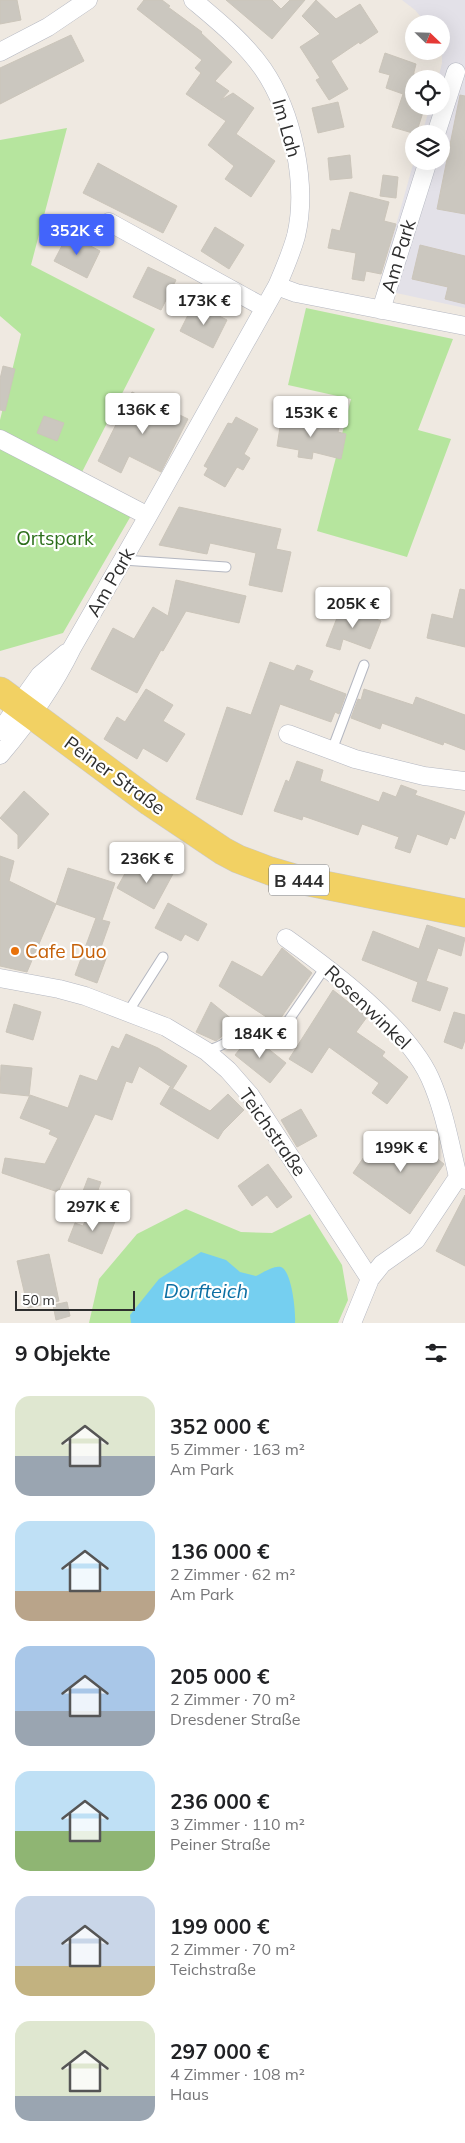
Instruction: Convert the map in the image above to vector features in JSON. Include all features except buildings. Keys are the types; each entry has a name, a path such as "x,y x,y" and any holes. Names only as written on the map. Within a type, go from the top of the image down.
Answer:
{"main road":[{"name":"Peiner Straße","path":"17,703 150,802 238,859 304,881 465,913"}],"street":[{"path":"0,52 48,27 88,0"},
{"name":"Im Lah","path":"193,0 240,41 263,69 280,97 290,128 296,155 299,216 288,261 277,286"},
{"path":"439,125 456,72"},
{"name":"Am Park","path":"17,703 57,677 277,286 296,293 381,310 425,170"},
{"path":"109,222 265,308"},
{"path":"381,310 465,326"},
{"path":"0,439 148,516"},
{"path":"0,731 17,703"},
{"path":"0,754 17,703"},
{"path":"288,734 355,759 424,776 465,781"},
{"name":"Rosenwinkel","path":"286,938 326,966 390,1025 415,1053 429,1077 463,1176"},
{"name":"Teichstraße","path":"0,978 60,989 128,1012 166,1027 206,1051 228,1070 250,1095 370,1279"},
{"path":"352,1323 370,1279 382,1264 416,1240 463,1176"}],"lane":[{"path":"123,560 226,567"},
{"path":"332,750 364,665"},
{"path":"128,1012 163,957"},
{"path":"206,1051 225,1043 236,1031 244,1026 252,1024 278,1030 284,1027 326,966"}],"shaded area":[{"path":"402,0 465,0 465,308 378,289 411,170 450,170 450,125 425,125 427,115 450,115 450,70 440,70 442,60 450,60 450,15 419,15"}],"green space":[{"path":"67,128 31,265 155,329 82,472 0,431 0,420 21,334 0,316 0,140"},
{"path":"306,308 453,339 418,430 451,439 407,557 317,531 351,399 288,385"},
{"name":"Ortspark","path":"0,447 132,514 63,633 0,651"},
{"path":"186,1209 241,1232 272,1233 310,1214 342,1265 348,1300 338,1323 89,1323 99,1279 137,1234"}],"water":[{"name":"Dorfteich","path":"201,1252 226,1260 240,1272 256,1276 271,1268 281,1267 285,1270 291,1284 295,1323 131,1323 130,1315 159,1279"}],"place":[{"name":"Cafe Duo","path":"15,951"}]}
